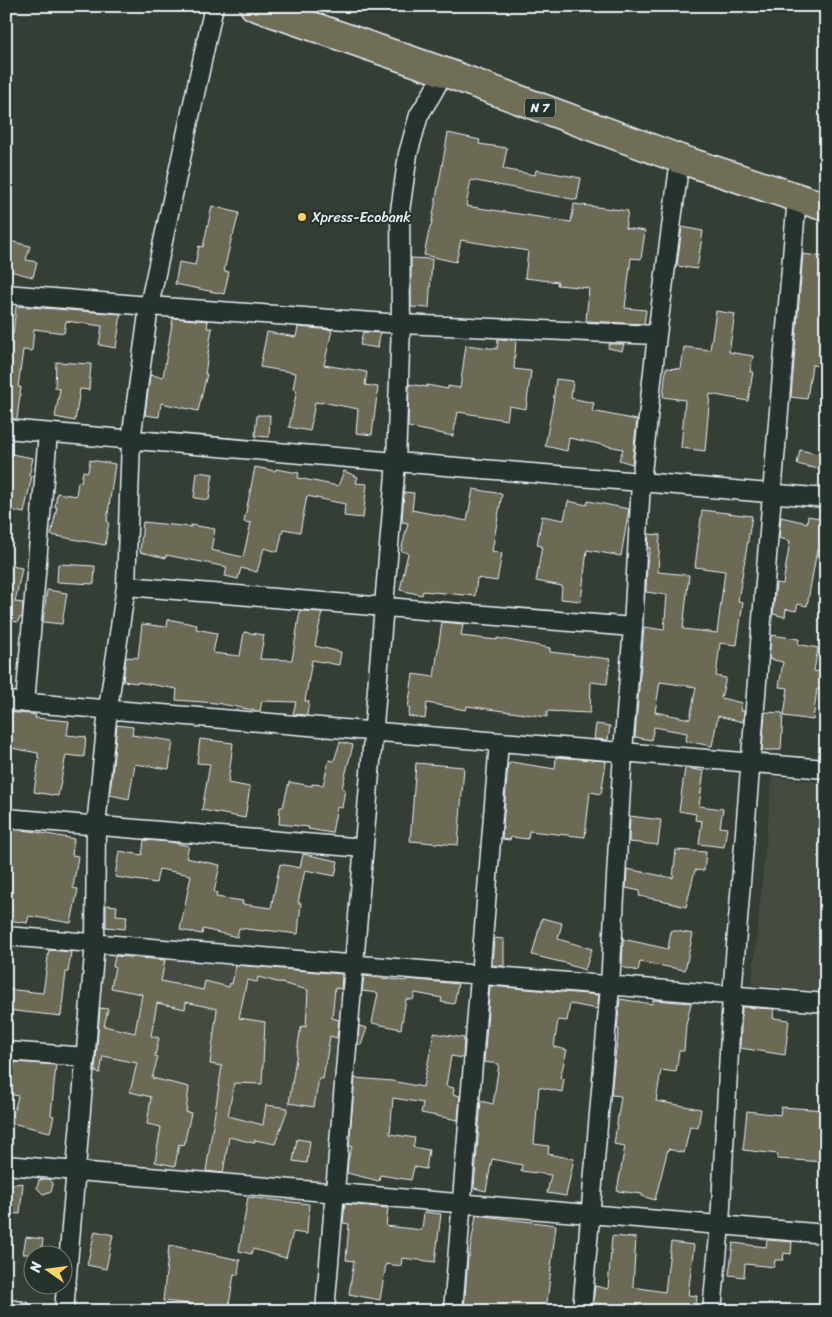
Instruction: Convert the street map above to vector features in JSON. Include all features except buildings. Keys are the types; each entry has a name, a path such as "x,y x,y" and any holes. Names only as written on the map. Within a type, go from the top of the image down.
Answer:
{"highway":[{"name":"N 7","path":"254,6 444,72 680,159 826,207"}],"street":[{"path":"64,1311 95,944 96,826 108,709 126,586 131,440 149,306 214,6"},
{"path":"325,1311 396,462 401,324 400,211 408,154 419,115 444,72"},
{"path":"582,1311 610,986 623,751 642,482 656,335 680,159"},
{"path":"712,1311 720,1226 732,995 797,197"},
{"path":"6,294 401,324 656,335"},
{"path":"6,429 826,498"},
{"path":"25,703 48,433"},
{"path":"126,586 633,627"},
{"path":"6,701 826,769"},
{"path":"453,1311 499,742"},
{"path":"6,818 364,848"},
{"path":"6,936 826,1003"},
{"path":"6,1050 86,1057"},
{"path":"6,1165 826,1234"},
{"path":"6,1309 22,1311"}],"shaded area":[{"path":"772,777 826,783 826,992 752,985"},
{"path":"104,954 344,973 326,1184 86,1164"}],"place":[{"name":"Xpress-Ecobank","path":"302,217"}]}
